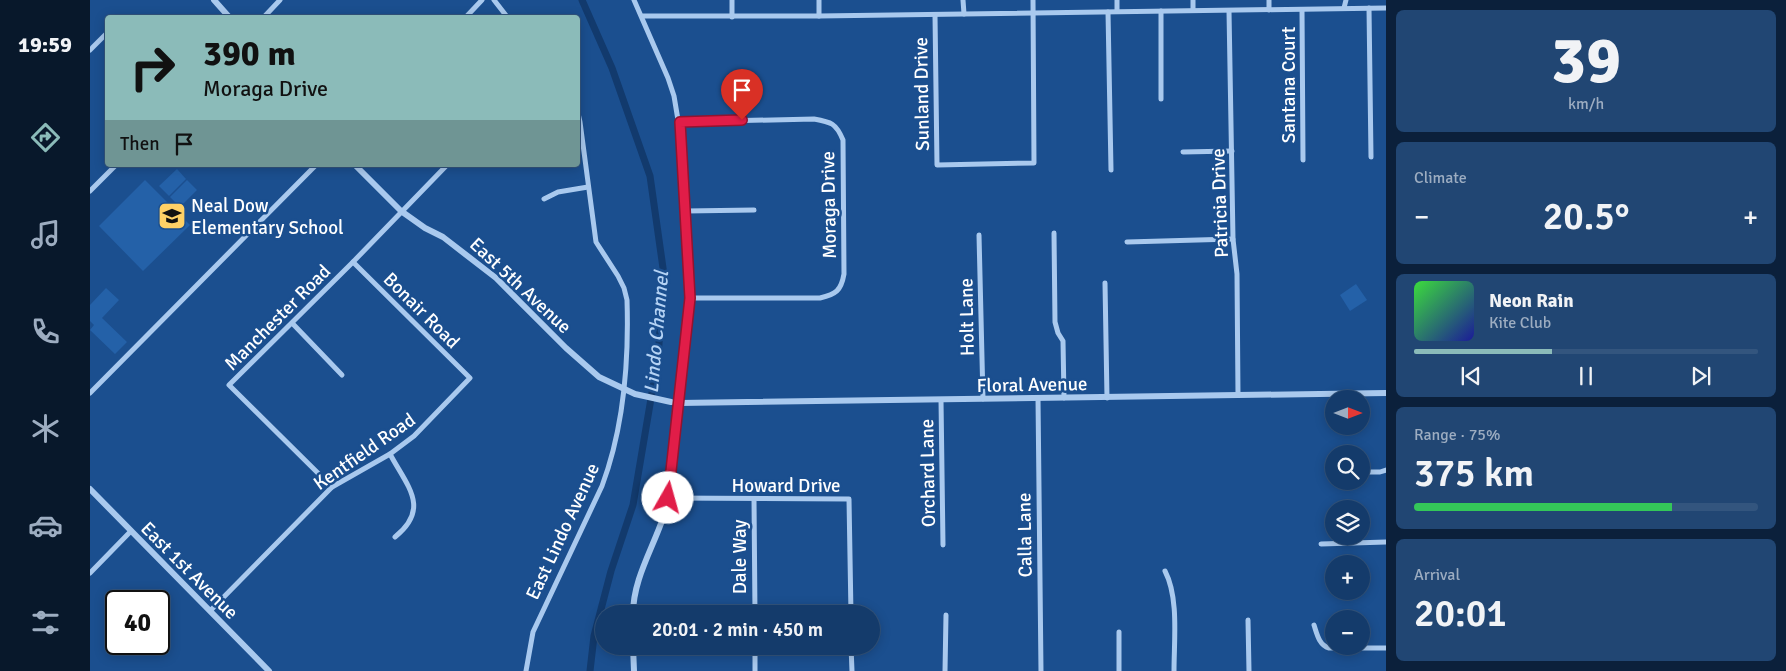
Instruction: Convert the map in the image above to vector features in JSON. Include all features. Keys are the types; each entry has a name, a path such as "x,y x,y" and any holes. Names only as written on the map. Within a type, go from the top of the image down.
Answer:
{"street":[{"path":"214,0 227,15"},
{"path":"266,15 280,0"},
{"path":"468,15 482,0"},
{"path":"494,0 506,15"},
{"path":"633,605 639,579 663,518 668,498 690,298 680,122 668,78 643,16 634,0"},
{"path":"732,0 732,17"},
{"path":"819,0 819,16"},
{"path":"963,0 964,14"},
{"path":"1032,14 1033,0"},
{"path":"1117,0 1117,12"},
{"path":"1193,0 1193,10"},
{"path":"1269,0 1269,10"},
{"path":"1344,8 1346,0"},
{"path":"1369,8 1371,157"},
{"path":"643,16 1032,14 1386,8"},
{"name":"Patricia Drive","path":"1229,10 1233,239 1238,274 1238,395"},
{"name":"Santana Court","path":"1302,10 1303,160"},
{"path":"1108,12 1111,170"},
{"path":"1161,12 1162,99"},
{"name":"Sunland Drive","path":"935,15 937,165 1034,163 1032,14"},
{"path":"90,50 105,35"},
{"name":"Moraga Drive","path":"680,122 814,119 827,121 838,128 843,140 844,274 842,285 833,295 820,298 690,298"},
{"name":"East Lindo Avenue","path":"526,671 535,626 602,486 610,463 624,390 627,300 618,276 596,242 580,122"},
{"path":"1183,152 1232,151"},
{"path":"90,191 114,167"},
{"path":"90,393 314,167"},
{"name":"East 5th Avenue","path":"357,167 402,211 425,228 443,236 496,278 584,366 599,377 635,394 679,403"},
{"name":"Manchester Road","path":"332,487 229,385 293,324 445,167"},
{"path":"544,199 558,192 588,187"},
{"path":"686,211 754,210"},
{"path":"1054,233 1055,322 1058,333 1063,341 1064,398"},
{"name":"Holt Lane","path":"979,235 983,399"},
{"path":"1127,242 1233,239"},
{"name":"Bonair Road","path":"353,262 470,378"},
{"path":"1105,283 1107,398"},
{"path":"293,324 342,375"},
{"name":"Kentfield Road","path":"210,611 332,487 390,454 414,436 470,378"},
{"name":"Floral Avenue","path":"679,403 1386,393"},
{"name":"Calla Lane","path":"1038,398 1041,671"},
{"name":"Orchard Lane","path":"941,400 943,545"},
{"path":"390,454 410,492 414,504 412,519 395,537"},
{"path":"1370,472 1386,470"},
{"name":"East 1st Avenue","path":"90,489 269,671"},
{"name":"Howard Drive","path":"668,498 849,499 851,605"},
{"name":"Dale Way","path":"754,499 755,605"},
{"path":"90,573 131,531"},
{"path":"1321,544 1386,542"},
{"path":"1165,571 1171,583 1173,599 1174,671"},
{"path":"945,671 946,615"},
{"path":"1248,620 1249,671"},
{"path":"1314,625 1320,642 1329,648 1386,648"},
{"path":"1119,632 1119,671"},
{"path":"633,655 634,671"},
{"path":"755,655 755,671"},
{"path":"851,655 852,671"}],"shaded area":[{"path":"177,169 186,179 169,196 159,186"},
{"path":"145,180 190,225 143,271 99,226"},
{"path":"187,180 197,190 180,207 170,197"},
{"path":"1356,284 1367,300 1350,311 1340,295"},
{"path":"106,288 119,300 102,318 127,342 115,354 90,330 94,325 90,321 90,305"}],"waterway":[{"name":"Lindo Channel","path":"582,0 612,68 650,176 664,275 658,357 633,505 611,571 594,636 590,671"}],"place":[{"name":"Neal Dow Elementary School","path":"172,216"}],"route":[{"path":"668,498 676,441 690,298 680,122 742,120"}]}
